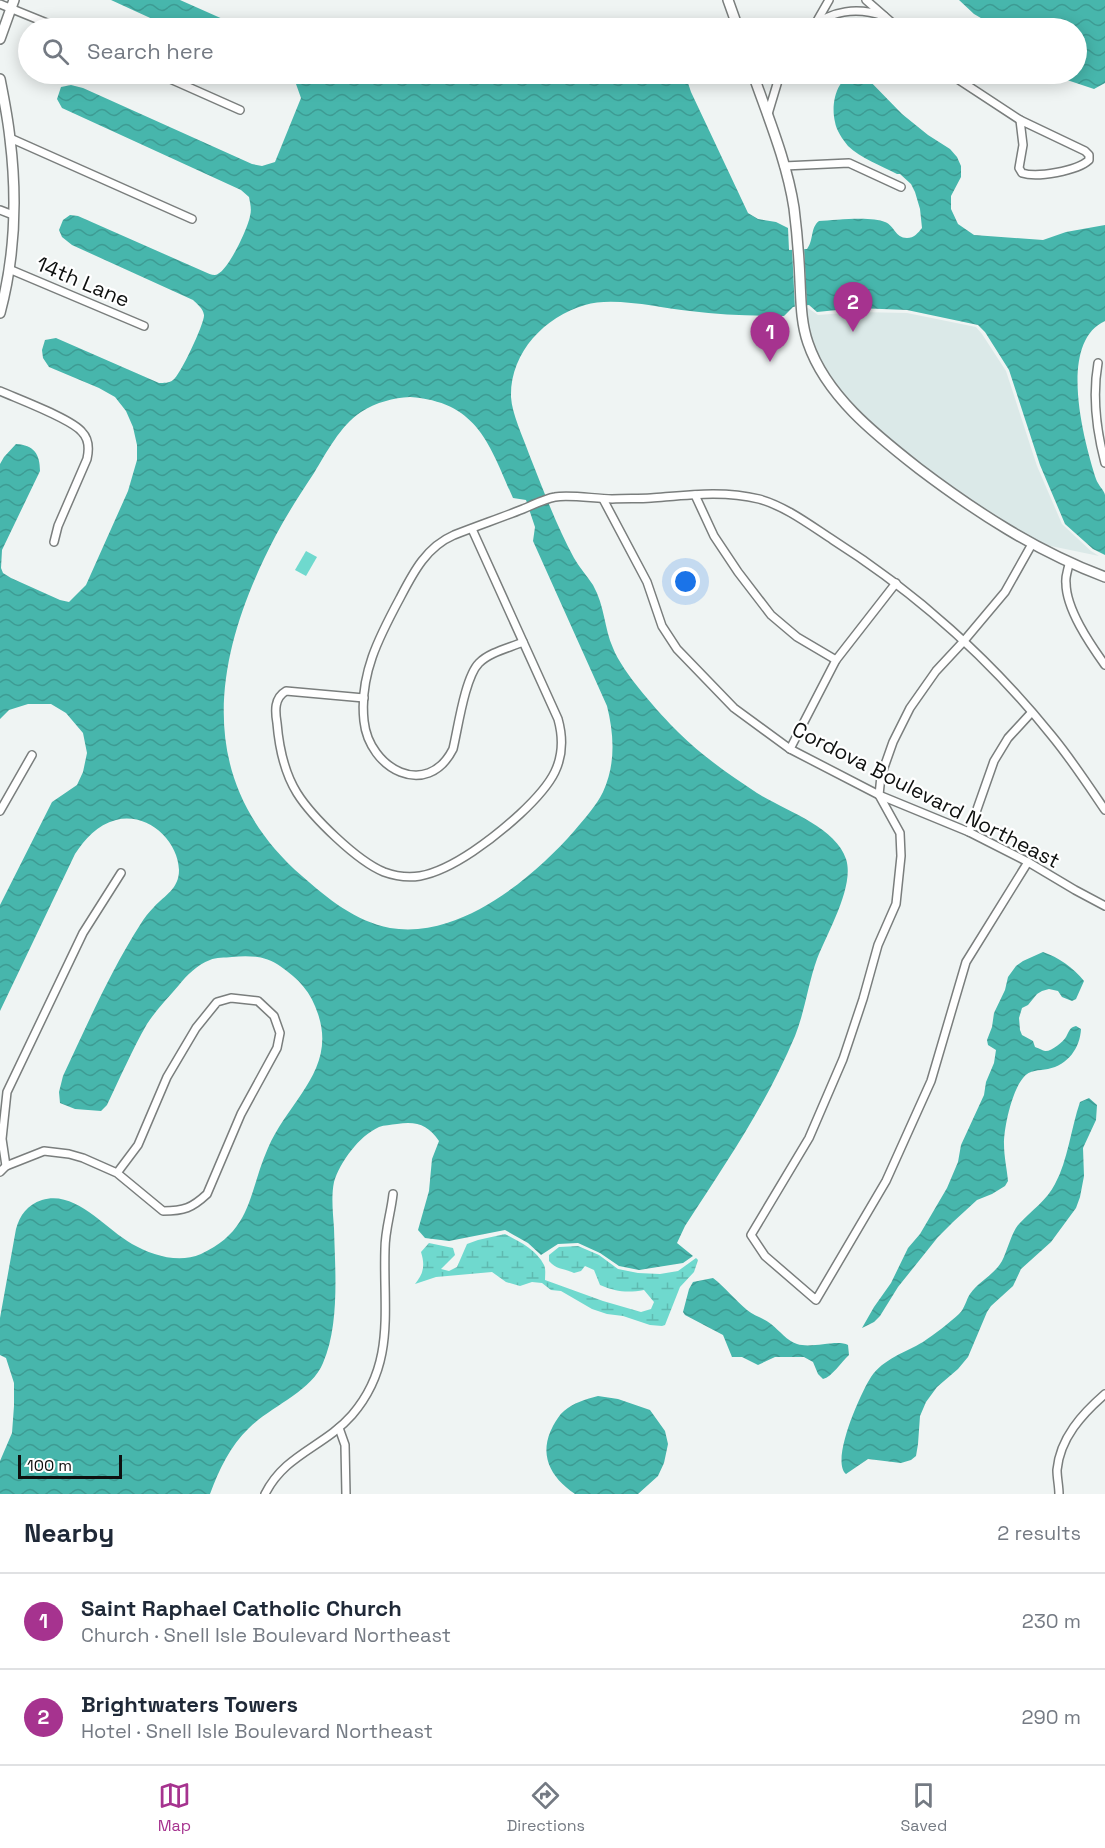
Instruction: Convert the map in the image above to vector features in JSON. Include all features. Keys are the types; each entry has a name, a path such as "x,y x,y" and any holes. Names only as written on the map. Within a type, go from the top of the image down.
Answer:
{"street":[{"path":"728,0 734,18"},
{"path":"818,18 829,0"},
{"path":"866,0 886,18"},
{"path":"0,4 12,4 39,18"},
{"path":"0,39 12,4"},
{"path":"825,18 850,10 868,11 884,16"},
{"path":"0,79 10,138 13,174 9,269 0,313"},
{"path":"182,84 240,110"},
{"path":"756,84 792,194 798,247 801,310 808,346 822,372 841,398 870,430 973,509 1069,564 1105,578"},
{"path":"768,117 777,84"},
{"path":"965,84 1020,120 1085,152 1089,155 1089,160 1065,171 1022,173 1019,168 1023,145 1020,120"},
{"path":"10,138 192,219"},
{"path":"784,166 849,163 901,187"},
{"path":"0,210 13,215"},
{"name":"14th Lane","path":"9,269 144,326"},
{"path":"1098,363 1095,408 1098,436 1105,463"},
{"path":"0,391 74,425 85,436 89,451 85,465 58,526 54,542"},
{"path":"523,642 484,659 474,669 468,684 453,749 449,758 441,766 422,775 404,774 392,768 376,754 366,733 364,722 367,672 377,643 418,567 435,546 453,536 556,497 647,498 723,493 761,499 795,515 862,558 896,583 963,642 1008,685 1053,736 1105,810"},
{"path":"695,495 714,536 738,573 771,615 797,637 836,660"},
{"name":"Cordova Boulevard Northeast","path":"603,499 648,582 662,626 676,649 734,708 790,749 879,795 969,832 1028,862 1105,906"},
{"path":"364,698 292,690 281,693 276,704 276,714 281,752 297,792 307,807 355,854 372,866 395,875 419,876 431,873 490,840 510,824 548,784 560,762 562,741 558,719 472,529"},
{"path":"1028,862 966,962 931,1081 886,1180 816,1300 765,1256 751,1235 809,1138 843,1059 878,945 896,904 901,856 900,833 879,795 881,776 893,742 910,708 936,671 1005,592 1032,544"},
{"path":"1069,564 1065,583 1073,613 1105,665"},
{"path":"790,749 836,660 896,583"},
{"path":"969,832 994,761 1008,738 1031,713"},
{"path":"0,811 32,755"},
{"path":"6,1166 2,1139 7,1092 82,933 121,873"},
{"path":"0,1172 6,1166 44,1151 69,1154 117,1173 164,1211 179,1211 198,1204 207,1194 241,1114 277,1048 280,1033 274,1016 264,1006 258,1001 231,998 217,1002 196,1028 167,1077 138,1145 117,1173"},
{"path":"265,1494 278,1472 289,1462 339,1428 362,1402 374,1383 384,1345 386,1229 393,1194"},
{"path":"1059,1494 1057,1471 1060,1451 1076,1423 1105,1394"},
{"path":"339,1428 345,1445 346,1494"}],"shaded area":[{"path":"805,308 818,315 857,312 907,313 976,327 1006,371 1037,466 1062,524 1099,556 1041,544 991,516 947,486 872,428 825,370 809,335"}],"green space":[{"path":"306,551 317,557 306,576 295,570"},
{"path":"505,1234 527,1246 537,1255 545,1267 545,1280 641,1312 651,1309 654,1302 644,1290 622,1291 600,1285 594,1270 585,1266 581,1271 574,1273 555,1266 549,1261 549,1255 559,1247 578,1246 599,1255 618,1269 660,1274 678,1271 696,1258 698,1260 694,1272 680,1287 665,1325 662,1326 650,1325 592,1309 561,1291 551,1290 542,1283 532,1282 520,1286 506,1282 492,1272 436,1277 415,1284 423,1269 421,1252 429,1243 453,1248 455,1255 441,1269 449,1271 457,1267 467,1244"}],"water":[{"path":"111,0 180,0 220,18 150,18"},
{"path":"959,0 1105,0 1105,83 1094,89 1079,84 1087,84 1087,18 981,18"},
{"path":"296,84 688,84 748,213 758,219 776,222 788,228 789,250 807,249 814,227 819,221 879,220 888,224 900,236 907,238 914,236 922,228 920,209 911,184 900,174 871,162 853,150 844,141 837,128 834,106 841,84 873,84 902,114 950,149 957,157 961,166 961,177 951,196 951,209 958,224 974,235 1043,240 1066,232 1105,225 1105,321 1090,333 1082,350 1078,371 1078,394 1081,418 1096,479 1105,495 1105,555 1093,549 1065,524 1040,465 1009,370 978,325 907,310 857,308 817,312 809,305 793,307 784,316 702,312 609,302 585,305 556,318 543,328 532,339 516,366 512,381 513,411 561,533 597,593 610,640 624,669 687,741 716,765 757,793 821,829 832,838 846,859 848,870 843,896 817,959 795,1036 784,1061 758,1110 685,1226 677,1243 693,1256 683,1263 639,1270 619,1266 600,1253 578,1243 558,1244 541,1255 528,1243 505,1230 449,1241 425,1238 418,1230 429,1191 432,1159 439,1141 431,1131 421,1125 404,1123 379,1127 351,1150 334,1182 332,1199 334,1314 323,1363 300,1391 258,1420 242,1435 226,1459 210,1494 0,1494 0,1461 12,1433 14,1383 6,1358 0,1355 0,1318 16,1229 22,1215 37,1202 54,1198 78,1205 132,1244 157,1255 174,1258 192,1257 218,1244 231,1234 240,1222 268,1148 316,1069 321,1052 322,1034 318,1014 308,993 299,981 280,966 269,960 251,956 212,959 189,974 147,1024 107,1105 101,1111 75,1109 60,1103 59,1092 63,1076 109,980 143,920 177,882 179,870 177,859 167,839 149,824 128,819 109,822 97,829 75,854 0,1011 0,905 52,802 77,785 83,772 87,753 83,733 66,713 51,704 28,704 9,710 0,719 0,464 16,444 22,445 32,448 35,452 39,460 40,471 2,550 3,573 69,602 86,585 128,491 137,460 137,445 126,411 115,397 49,367 43,358 42,350 45,340 56,338 159,383 166,383 173,380 181,369 204,315 193,300 72,245 62,237 59,230 63,220 70,215 78,216 215,275 220,273 236,250 251,211 249,197 241,190 62,108 57,99 61,87 71,85 83,88 252,164 262,166 275,162 301,98","holes":["410,397 451,407 478,429 488,444 513,498 526,500 535,527 533,541 607,706 611,727 612,760 603,792 590,812 562,844 517,885 483,907 447,923 419,929 397,929 365,920 332,901 302,876 266,838 242,798 228,756 224,713 227,669 238,624 255,580 280,527 347,424 361,412 391,400"]},
{"path":"1043,952 1065,963 1084,981 1076,999 1072,1001 1062,997 1058,991 1049,989 1037,994 1028,1005 1022,1008 1019,1018 1020,1030 1022,1035 1033,1041 1035,1047 1048,1051 1060,1044 1076,1026 1081,1029 1078,1043 1067,1060 1055,1067 1029,1073 1019,1084 1012,1100 1005,1128 1004,1149 1008,1181 1005,1186 977,1200 953,1222 898,1287 880,1316 862,1328 891,1283 908,1248 920,1234 947,1188 958,1162 961,1145 984,1095 986,1082 994,1063 996,1050 988,1045 987,1040 994,1013 1005,990 1008,977 1023,961"},
{"path":"1089,1098 1097,1105 1096,1120 1083,1148 1084,1176 1076,1208 1051,1242 1021,1269 1013,1286 991,1306 968,1357 937,1387 926,1402 920,1416 916,1456 901,1463 868,1459 846,1474 842,1467 844,1442 854,1411 871,1377 882,1365 923,1342 959,1314 974,1289 999,1266 1016,1227 1052,1190 1063,1165 1080,1102"},
{"path":"713,1278 747,1310 768,1322 793,1343 810,1345 843,1343 848,1345 849,1355 823,1379 813,1362 804,1357 775,1357 758,1365 742,1357 732,1357 723,1335 683,1312 693,1282"},
{"path":"598,1396 618,1399 650,1410 665,1431 668,1444 664,1463 658,1476 638,1494 575,1494 559,1480 549,1464 547,1446 549,1436 559,1416 568,1408"}],"pier":[{"path":"804,246 807,308 795,310 792,247"}],"place":[{"name":"Brightwaters Towers","path":"853,332"},
{"name":"Saint Raphael Catholic Church","path":"770,362"}]}
